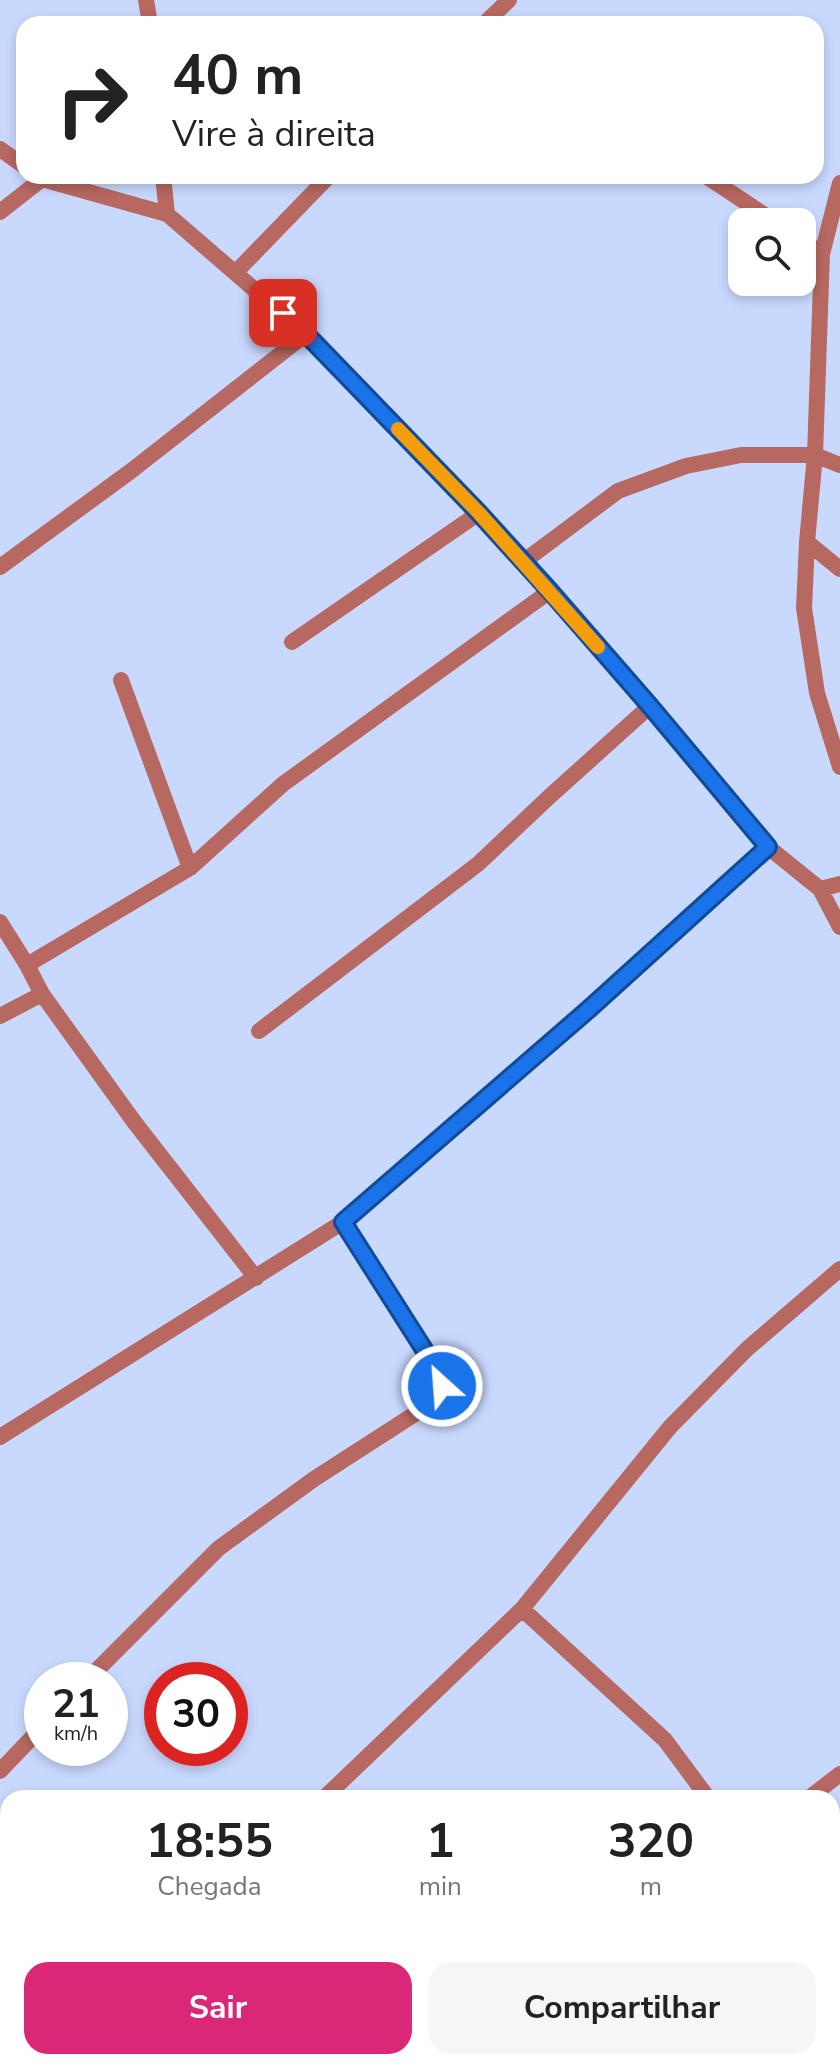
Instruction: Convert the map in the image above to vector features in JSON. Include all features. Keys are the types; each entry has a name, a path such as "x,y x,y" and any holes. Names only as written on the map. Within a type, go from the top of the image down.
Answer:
{"street":[{"path":"492,16 509,0"},
{"path":"840,183 822,254 815,455 804,608 817,693 840,767"},
{"path":"0,212 32,184"},
{"path":"64,184 167,214 306,334 550,591 768,847 820,889 840,927"},
{"path":"164,184 167,214"},
{"path":"236,272 321,184"},
{"path":"718,184 754,208"},
{"path":"816,250 822,254"},
{"path":"0,567 131,471 306,334"},
{"path":"523,562 618,491 686,466 741,455 815,455 840,465"},
{"path":"292,642 479,513"},
{"path":"807,542 840,569"},
{"path":"27,965 190,868 283,784 550,591"},
{"path":"121,680 190,868"},
{"path":"259,1031 478,864 650,706"},
{"path":"0,1437 343,1222 589,1009 768,847"},
{"path":"820,889 840,884"},
{"path":"0,922 42,994 135,1123 256,1278"},
{"path":"0,1016 42,994"},
{"path":"105,1662 219,1548 314,1479 435,1401 442,1386 439,1373 343,1222"},
{"path":"332,1790 522,1609 670,1427 747,1349 840,1269"},
{"path":"522,1609 665,1740 702,1790"},
{"path":"0,1771 24,1746"},
{"path":"819,1790 840,1774"}],"slow traffic":[{"path":"398,429 479,513 598,647"}],"route":[{"path":"283,313 479,513 550,591 768,847 589,1009 343,1222 439,1373 442,1386"}]}
